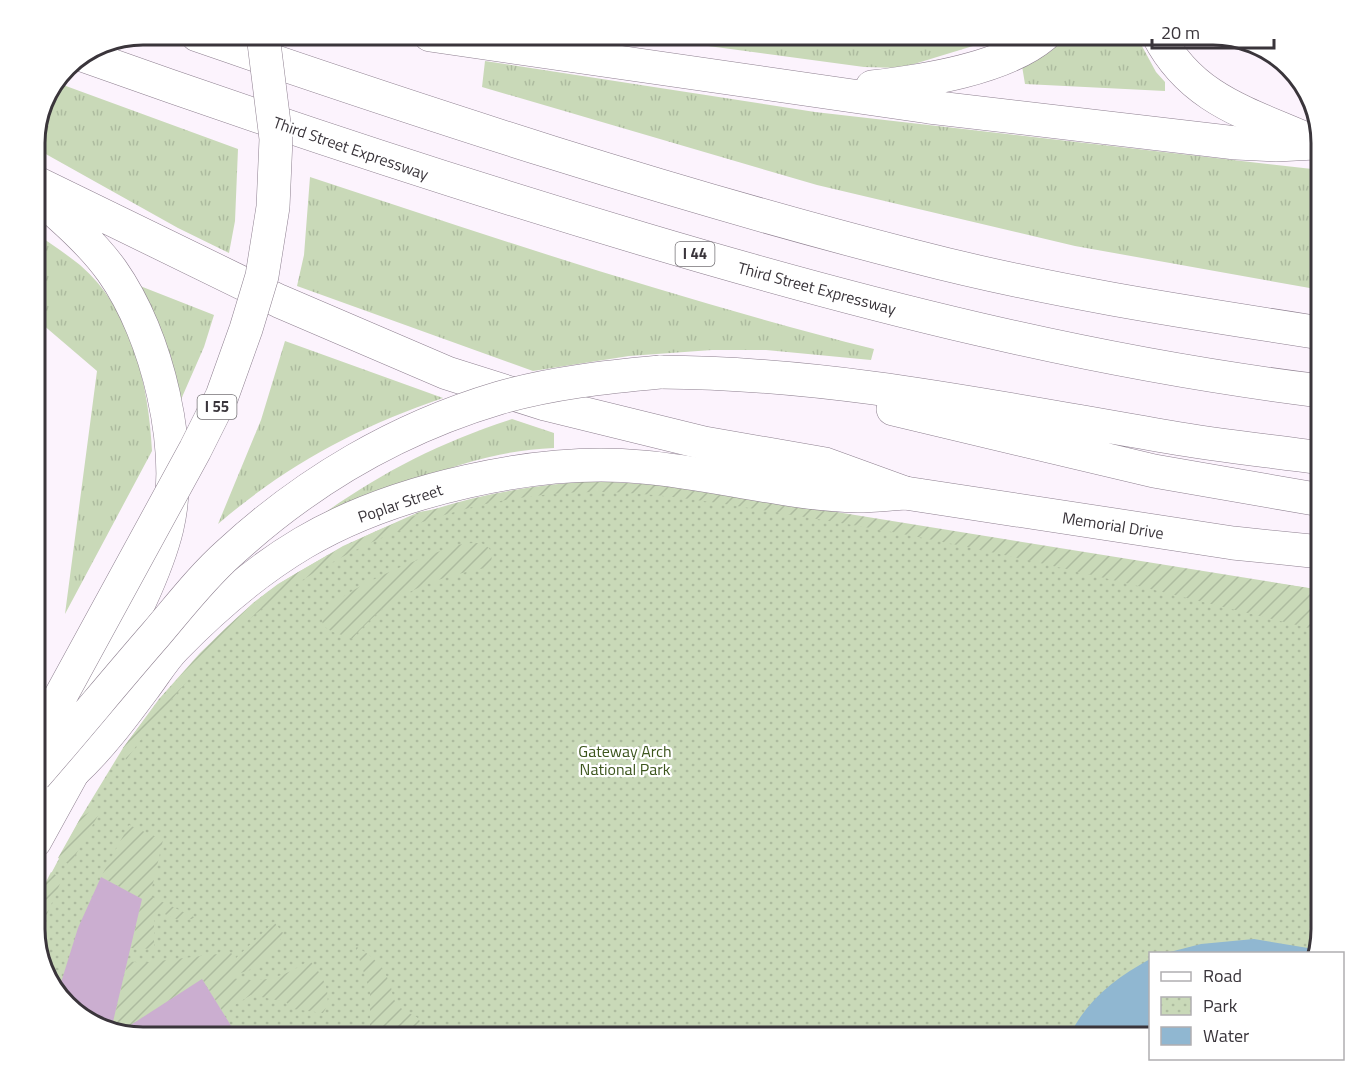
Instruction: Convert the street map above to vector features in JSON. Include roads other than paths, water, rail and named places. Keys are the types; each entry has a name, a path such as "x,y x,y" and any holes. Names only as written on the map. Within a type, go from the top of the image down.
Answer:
{"main road":[{"path":"230,45 453,120 628,175 913,256 1067,290 1311,331"},
{"name":"I 55","path":"45,725 195,450 222,396 246,329 262,276 273,207 276,139 264,45"},
{"path":"507,45 929,107 1236,143 1276,146 1311,144"},
{"path":"831,91 932,79 985,64 1025,45"},
{"path":"1164,45 1171,59 1193,82 1222,102 1311,140"},
{"name":"Third Street Expressway","path":"93,60 436,177 726,264 1039,343 1153,365 1311,389"},
{"path":"45,187 279,301 447,373 545,404 704,443 825,464 905,493"},
{"path":"45,202 111,269 125,292 153,358 170,437 172,475 167,527 154,571 130,623 87,697 79,720 73,772 45,763"},
{"path":"45,764 183,602 228,554 306,488 348,462 398,438 499,398 554,386 660,372 788,377 984,403 1170,437 1311,456"},
{"path":"788,377 866,402 1154,471 1311,499"},
{"name":"Poplar Street","path":"45,823 73,772 94,753 173,649 248,580 314,538 361,515 434,490 489,477 562,467 640,466 821,493 859,496 905,493"},
{"name":"Memorial Drive","path":"905,493 1221,541 1311,551"}],"water":[{"path":"1254,939 1309,948 1308,952 1170,952 1201,944"},
{"path":"1149,960 1149,1027 1074,1027 1093,1001 1125,974"}],"park label":[{"name":"Gateway Arch National Park","path":"625,760"}]}
